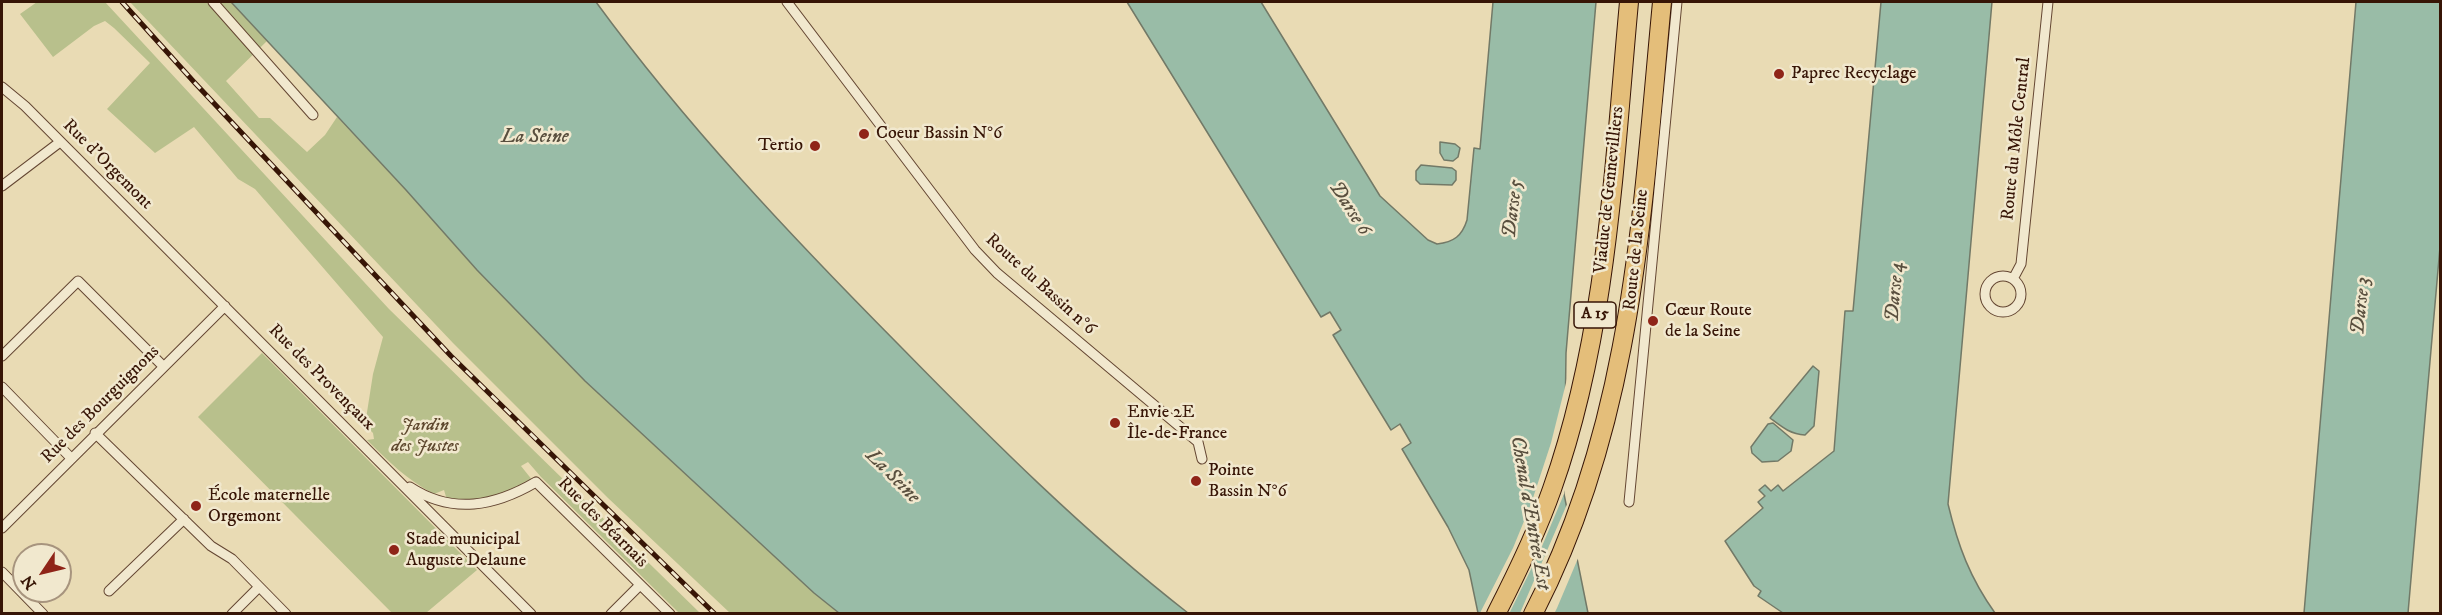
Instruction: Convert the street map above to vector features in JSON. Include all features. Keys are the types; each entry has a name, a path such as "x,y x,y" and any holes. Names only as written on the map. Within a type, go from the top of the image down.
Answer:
{"highway":[{"name":"Viaduc de Gennevilliers","path":"1496,614 1520,566 1552,489 1580,393 1601,280 1629,2"},
{"name":"Viaduc de Gennevilliers","path":"1533,614 1546,589 1584,496 1609,414 1630,306 1646,172 1662,2"}],"street":[{"path":"213,2 313,115"},
{"name":"Route du Bassin n°6","path":"787,2 975,250 997,273 1198,442 1202,459"},
{"name":"Route de la Seine","path":"1629,502 1677,2"},
{"name":"Route du Môle Central","path":"2013,279 2021,264 2048,2"},
{"name":"Rue d'Orgemont","path":"2,87 25,106 188,269"},
{"path":"2,186 60,142"},
{"name":"Rue des Provençaux","path":"188,269 531,614"},
{"path":"2001,276 2013,279 2020,288 2018,305 2001,312 1990,308 1985,291 1990,280 2001,276"},
{"path":"2,356 78,281 163,366"},
{"name":"Rue des Bourguignons","path":"2,528 225,306"},
{"path":"2,387 71,458"},
{"path":"95,433 211,546 232,559 286,614"},
{"name":"Rue des Béarnais","path":"402,482 434,499 477,505 512,495 536,482 670,614"},
{"path":"109,591 184,519"},
{"path":"2,572 43,614"},
{"path":"611,614 640,585"},
{"path":"232,614 259,586"}],"green space":[{"name":"Jardin des Justes","path":"37,2 105,2 389,309 700,613 679,613 528,462 521,466 533,481 479,502 447,500 444,490 434,494 415,483 390,463 367,440 374,439 373,433 365,425 373,374 383,337 255,189 238,179 194,127 155,153 107,109 150,63 114,28 105,21 94,26 53,57 20,14"},
{"path":"130,2 231,2 267,41 226,81 259,118 270,118 307,152 325,135 337,117 477,270 585,381 814,593 839,613 730,613 608,498 453,343"},
{"path":"262,353 477,570 426,613 392,613 198,417"}],"water":[{"name":"La Seine","path":"231,2 596,2 630,48 703,136 779,221 859,304 1039,484 1112,550 1188,613 839,613 814,593 585,381 477,270"},
{"path":"1127,2 1261,2 1380,196 1428,240 1437,244 1448,242 1456,237 1463,230 1467,220 1474,148 1480,149 1493,2 1596,2 1566,353 1564,494 1588,613 1478,613 1469,570 1448,527 1402,449 1411,443 1400,424 1391,430 1333,335 1341,330 1330,312 1321,317"},
{"name":"Darse 4","path":"1881,2 1992,2 1948,504 1966,561 1995,613 1783,613 1758,596 1761,591 1754,586 1725,541 1763,508 1758,502 1765,496 1759,490 1765,485 1771,491 1778,485 1783,491 1834,451 1845,311 1853,311"},
{"name":"Darse 3","path":"2356,2 2440,2 2440,247 2408,613 2304,613"},
{"path":"1440,142 1455,144 1460,148 1458,157 1453,161 1444,160 1440,153"},
{"path":"1421,165 1452,168 1456,171 1456,180 1452,185 1420,184 1416,180 1416,171"},
{"path":"1813,366 1819,371 1814,426 1805,435 1786,430 1770,418"},
{"path":"1773,423 1793,440 1791,451 1778,461 1762,462 1752,453 1751,447 1768,424"}],"pier":[{"path":"1569,371 1567,482 1564,494 1540,551 1509,614 1480,613 1513,548 1531,504 1551,443"},
{"path":"1568,502 1579,556 1557,608 1554,614 1520,613"}],"railway":[{"path":"122,2 451,356 715,614"}],"place":[{"name":"Paprec Recyclage","path":"1779,74"},
{"name":"Coeur Bassin N°6","path":"864,134"},
{"name":"Tertio","path":"815,146"},
{"name":"Cœur Route de la Seine","path":"1653,321"},
{"name":"Envie 2E Île-de-France","path":"1115,423"},
{"name":"Pointe Bassin N°6","path":"1196,481"},
{"name":"École maternelle Orgemont","path":"196,506"},
{"name":"Stade municipal Auguste Delaune","path":"394,550"}],"water label":[{"name":"Darse 6","path":"1349,209"},
{"name":"Darse 5","path":"1514,209"},
{"name":"Chenal d'Entrée Est","path":"1529,513"}]}
